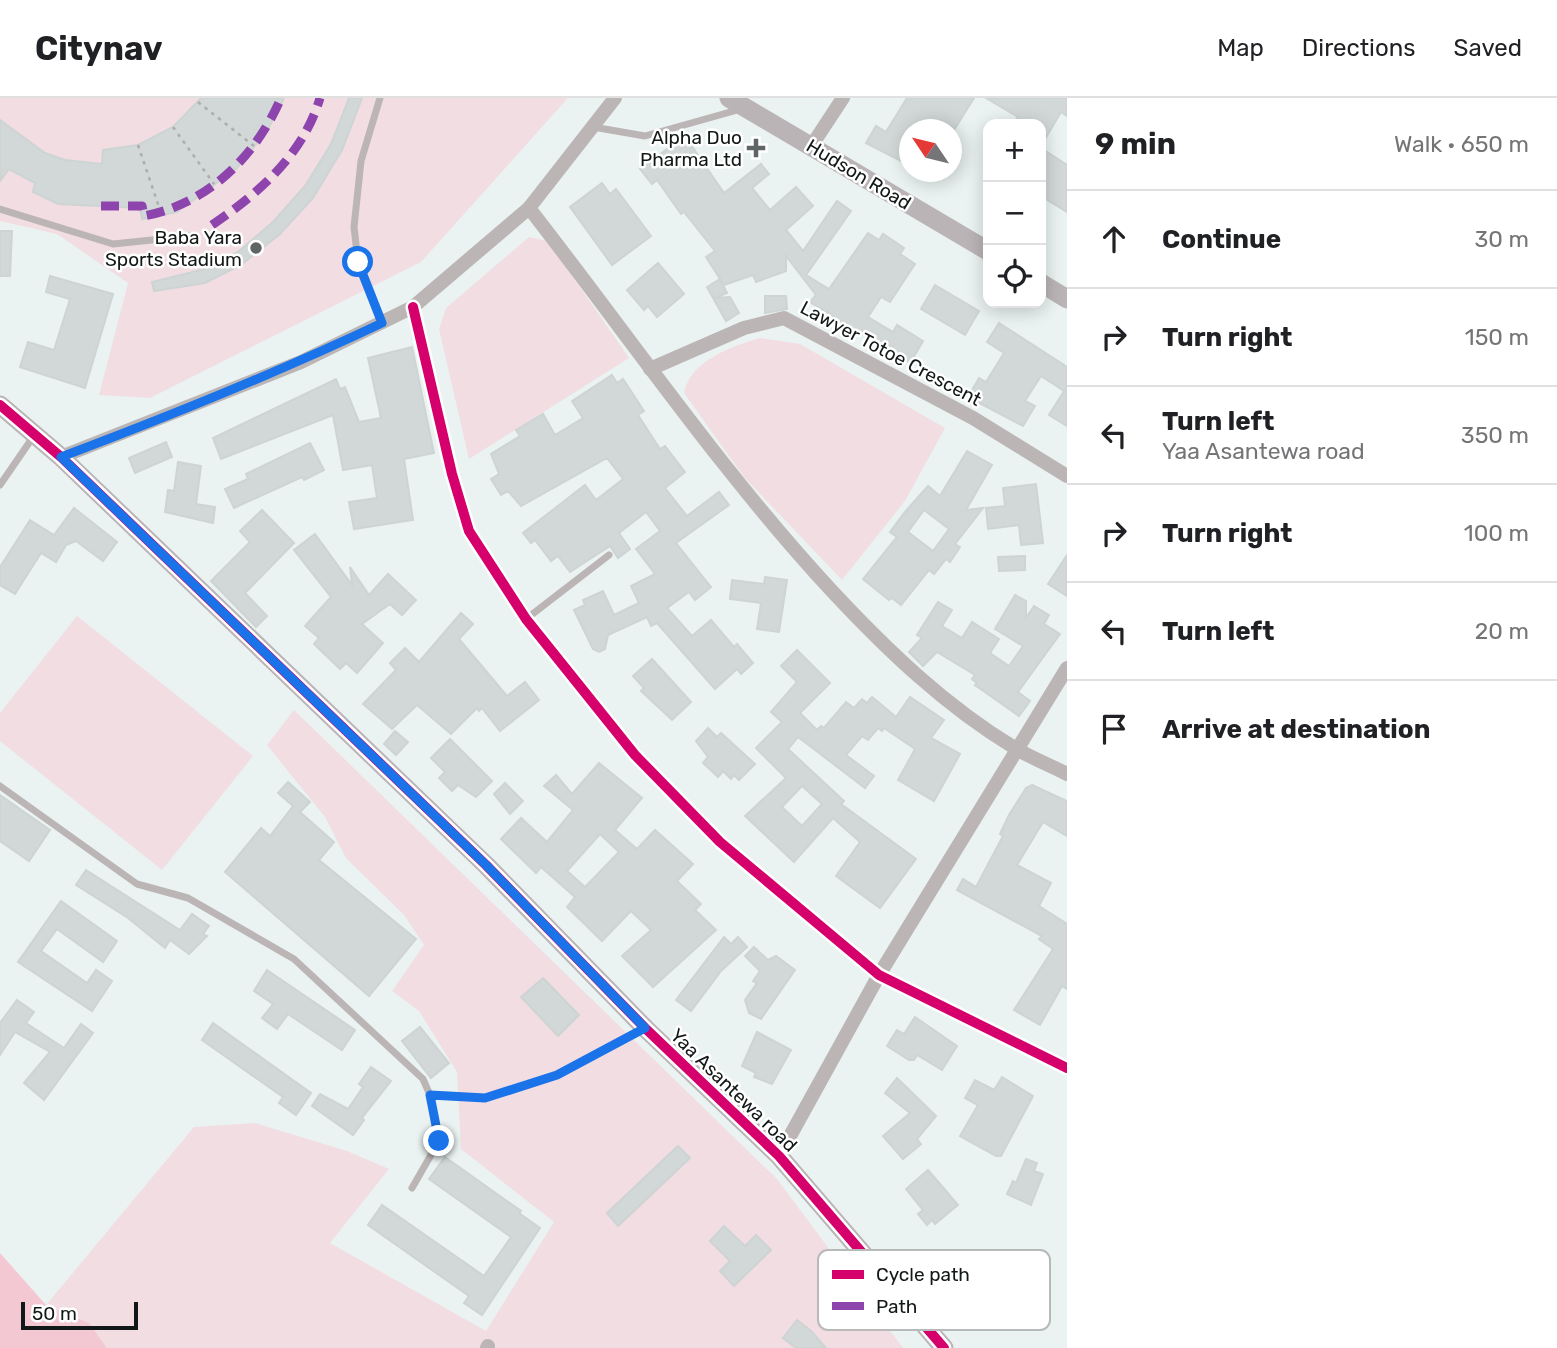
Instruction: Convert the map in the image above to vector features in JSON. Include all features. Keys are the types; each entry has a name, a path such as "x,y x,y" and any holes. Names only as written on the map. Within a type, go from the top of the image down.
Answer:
{"street":[{"path":"61,457 224,394 414,307 529,208 615,98"},
{"path":"812,145 843,98"},
{"name":"Hudson Road","path":"737,103 983,248"},
{"path":"529,208 700,437 775,530 883,645 944,698 1016,749 1067,774"},
{"path":"1046,286 1067,299"},
{"path":"414,307 452,474 469,531 526,619 635,754 720,842 879,975 1067,1068"},
{"name":"Lawyer Totoe Crescent","path":"650,369 744,328 784,318 973,418 1067,476"},
{"name":"Yaa Asantewa road","path":"0,405 36,433 486,865 645,1028 779,1156 860,1250"},
{"path":"779,1156 879,975 1067,668"},
{"name":"Yaa Asantewa road","path":"929,1330 944,1348"}],"lane":[{"path":"380,98 361,161 354,228 358,262 382,323"},
{"path":"592,127 645,136 737,103"},
{"path":"0,209 113,244 191,236"},
{"path":"0,485 36,433"},
{"path":"526,619 609,555"},
{"path":"0,786 137,884 188,898 294,959 423,1079 430,1095 439,1141 412,1188"},
{"path":"430,1095 485,1098 557,1075 645,1028"}],"path":[{"path":"198,102 254,146"},
{"path":"173,127 214,184"},
{"path":"138,145 162,216"}],"shaded area":[{"name":"Baba Yara Sports Stadium","path":"0,98 568,98 421,262 150,398 99,395 128,283 57,234 0,221"},
{"path":"529,237 548,241 629,358 469,459 439,329 446,308"},
{"path":"760,338 800,344 945,428 905,501 842,580 744,477 684,393 688,381 704,363 726,350"},
{"path":"77,616 253,756 162,870 0,741 0,713"},
{"path":"294,710 777,1179 830,1250 818,1250 818,1330 890,1330 903,1348 107,1348 89,1323 46,1305 194,1127 255,1123 347,1151 389,1169 330,1243 486,1331 554,1222 461,1149 457,1072 419,1011 392,991 424,945 404,915 346,858 325,817 267,745"},
{"path":"0,1253 46,1305 89,1323 107,1348 0,1348"}],"building":[{"path":"201,98 284,98 267,131 237,168 177,212 142,219 140,208 58,204 33,192 35,183 9,169 0,181 0,120 45,153 65,160 102,164 103,150 138,145 173,127"},
{"path":"349,98 362,98 342,150 313,198 280,234 241,265 205,283 154,291 152,282 201,270 238,252 273,222 305,186 331,144"},
{"path":"907,98 974,98 961,119 899,119 899,160 866,143 876,126 886,132"},
{"path":"986,98 1067,98 1067,116 1061,112 1046,138 1046,119 1017,119 1018,117"},
{"path":"685,136 724,193 761,164 769,174 752,188 770,210 796,187 813,206 786,230 803,251 837,201 851,211 806,275 829,289 868,233 879,240 883,234 904,248 900,254 915,264 890,302 881,297 868,317 893,332 897,325 923,341 910,363 852,328 849,333 831,322 834,317 810,302 816,295 786,256 786,271 756,282 753,275 724,285 706,257 715,251 684,212 681,214 657,180 652,184 640,169"},
{"path":"1046,151 1067,165 1067,212 1046,199"},
{"path":"602,183 610,194 616,189 651,236 612,265 570,207"},
{"path":"0,231 12,231 10,276 0,276"},
{"path":"658,263 684,294 657,317 648,306 644,310 627,290"},
{"path":"50,276 113,294 85,388 20,367 28,342 54,350 70,299 46,292"},
{"path":"720,279 727,293 715,298 730,297 739,313 726,321 707,287"},
{"path":"935,285 979,311 965,335 921,309"},
{"path":"765,296 786,296 787,309 765,313"},
{"path":"999,323 1067,367 1067,426 1049,415 1064,391 1041,376 1025,401 1035,406 1023,426 968,397 979,378 986,382 1004,353 987,342"},
{"path":"412,347 434,453 404,459 413,520 354,529 349,502 377,498 372,465 343,470 333,415 221,459 213,438 336,379 340,389 345,387 359,422 381,418 368,358"},
{"path":"612,375 617,383 623,379 644,411 638,415 660,449 665,446 685,472 665,488 687,516 719,492 729,505 676,543 711,587 695,600 689,592 667,608 692,636 711,620 734,647 737,644 753,663 741,674 737,669 715,689 657,623 651,626 647,617 608,635 605,649 599,652 593,649 574,610 585,605 583,600 603,591 614,615 639,603 631,586 655,574 636,549 660,531 646,512 619,533 630,549 618,558 610,546 570,572 558,556 551,561 535,540 531,543 523,533 585,485 596,500 623,479 607,458 521,506 508,491 501,495 491,479 499,474 491,454 520,436 516,430 543,414 555,435 583,418 572,401"},
{"path":"166,442 172,457 135,473 129,458"},
{"path":"310,443 324,470 304,480 302,477 234,508 225,489 248,479 246,474"},
{"path":"967,451 992,465 966,510 983,508 955,544 960,547 950,562 946,559 934,574 929,570 901,605 892,598 889,600 863,579 897,537 890,532 928,486 940,496","holes":["924,510 949,529 933,551 908,532"]},
{"path":"178,462 201,466 196,504 215,507 213,523 165,512 168,490 174,491"},
{"path":"1036,484 1043,543 1021,545 1019,525 988,529 986,508 1005,506 1003,488"},
{"path":"74,508 117,542 103,561 76,541 66,545 56,562 41,553 15,594 0,585 0,567 30,520 54,535"},
{"path":"262,510 294,543 245,593 267,616 256,627 211,581 250,542 240,531"},
{"path":"315,534 352,585 350,567 369,595 388,574 416,600 402,615 390,604 362,624 383,643 357,673 346,663 340,669 314,644 319,638 305,626 331,597 294,550"},
{"path":"1067,555 1067,596 1048,584"},
{"path":"1025,556 1025,570 999,571 998,557"},
{"path":"765,577 787,580 779,632 757,629 761,603 730,599 732,580 764,584"},
{"path":"1015,595 1026,601 1026,618 1034,606 1049,615 1044,624 1060,634 1018,692 1030,701 1019,716 975,685 977,683 972,679 975,675 937,652 923,666 909,652 922,638 917,635 938,602 952,610 942,626 962,638 972,622 999,639 990,653 1009,666 1023,646 995,629"},
{"path":"461,613 473,624 459,639 507,696 525,682 539,700 500,731 482,708 479,711 477,708 451,734 417,705 392,729 363,704 396,670 390,663 405,648 419,662"},
{"path":"797,650 830,683 800,713 817,730 821,726 824,728 846,702 854,708 862,699 867,703 872,697 896,717 910,697 944,720 931,738 960,754 934,801 898,780 915,749 884,728 882,731 878,728 868,740 862,736 846,755 874,776 865,788 798,737 788,749 844,801 841,804 916,859 880,908 836,876 860,842 833,818 794,862 745,816 786,778 756,748 782,722 771,712 797,682 781,666","holes":["802,786 822,804 802,826 782,807"]},
{"path":"652,659 691,702 672,720 641,691 644,688 633,676"},
{"path":"708,728 717,737 721,733 755,764 739,780 734,775 731,779 723,771 718,777 703,763 708,757 696,741"},
{"path":"395,731 408,742 396,755 384,744"},
{"path":"450,739 492,781 476,797 458,785 452,791 439,778 445,772 431,758"},
{"path":"599,763 642,798 615,830 637,849 655,830 693,864 677,881 701,904 695,910 716,930 653,987 622,956 651,930 631,911 602,941 567,907 575,897 541,867 536,873 501,839 521,818 547,842 573,810 544,786 556,775 572,794","holes":["600,834 619,852 585,887 567,871"]},
{"path":"288,782 310,802 300,812 334,842 319,860 416,939 369,996 225,872 261,828 270,836 293,806 278,793"},
{"path":"505,783 523,801 510,814 494,794"},
{"path":"1032,785 1067,801 1067,836 1043,822 1017,865 1051,883 1039,906 1067,924 1067,989 1062,986 1040,1025 1014,1010 1053,949 1039,939 1042,936 957,890 963,879 976,887 1003,836 1000,834 1009,815 1026,788"},
{"path":"0,795 50,830 29,861 0,841"},
{"path":"86,870 180,930 192,914 209,926 203,934 207,936 189,954 170,940 165,948 128,918 76,885"},
{"path":"61,901 117,941 103,962 57,929 41,951 87,983 96,970 112,981 92,1011 18,962"},
{"path":"724,937 731,944 738,937 747,947 721,971 691,1011 676,1000"},
{"path":"754,947 768,960 776,956 795,970 761,1019 749,1013 745,1000 757,983 753,981 760,971 745,956"},
{"path":"267,970 355,1030 342,1050 288,1014 277,1029 262,1018 273,1004 254,991"},
{"path":"543,978 579,1015 558,1036 521,997"},
{"path":"17,1000 34,1012 26,1023 64,1048 81,1024 93,1033 44,1100 24,1083 50,1052 15,1032 0,1055 0,1023"},
{"path":"915,1017 957,1046 942,1070 917,1055 914,1060 909,1060 887,1046 897,1030 904,1034"},
{"path":"213,1023 311,1093 296,1115 279,1103 283,1097 202,1040"},
{"path":"420,1027 449,1063 431,1078 402,1041"},
{"path":"757,1032 791,1050 772,1084 754,1077 756,1073 742,1066"},
{"path":"371,1067 391,1081 362,1118 364,1120 353,1135 312,1106 320,1094 348,1109 363,1087 359,1084"},
{"path":"1002,1077 1033,1096 1001,1156 996,1156 960,1136 978,1105 965,1098 975,1080 994,1090"},
{"path":"897,1078 936,1116 917,1139 921,1144 903,1159 883,1136 910,1113 885,1093"},
{"path":"678,1146 690,1158 618,1226 607,1213"},
{"path":"445,1157 521,1211 519,1213 540,1228 482,1315 464,1303 469,1296 368,1225 382,1205 484,1276 511,1237 429,1179"},
{"path":"1026,1159 1037,1163 1034,1171 1043,1174 1031,1205 1007,1194 1013,1181 1016,1183"},
{"path":"928,1170 958,1205 935,1224 932,1220 927,1225 918,1214 923,1210 906,1189"},
{"path":"724,1226 745,1246 756,1235 771,1250 734,1286 720,1271 730,1261 710,1241"},
{"path":"797,1320 826,1348 796,1348 783,1338"}],"marked path":[{"path":"101,206 142,206 144,216 189,201 209,189 244,158 271,119 281,98"},
{"path":"212,225 262,186 291,155 303,137 320,98"}],"cycle path":[{"path":"413,307 452,474 469,531 526,619 635,755 720,842 879,975 1067,1068"},
{"path":"0,405 61,457 486,865 645,1028 779,1156 860,1250"},
{"path":"929,1330 944,1348"}],"place":[{"name":"Alpha Duo Pharma Ltd","path":"756,148"},
{"name":"Baba Yara Sports Stadium","path":"256,248"}],"route":[{"path":"358,262 382,323 301,362 191,408 61,457 486,865 645,1028 557,1075 485,1098 430,1095 439,1141"}]}
